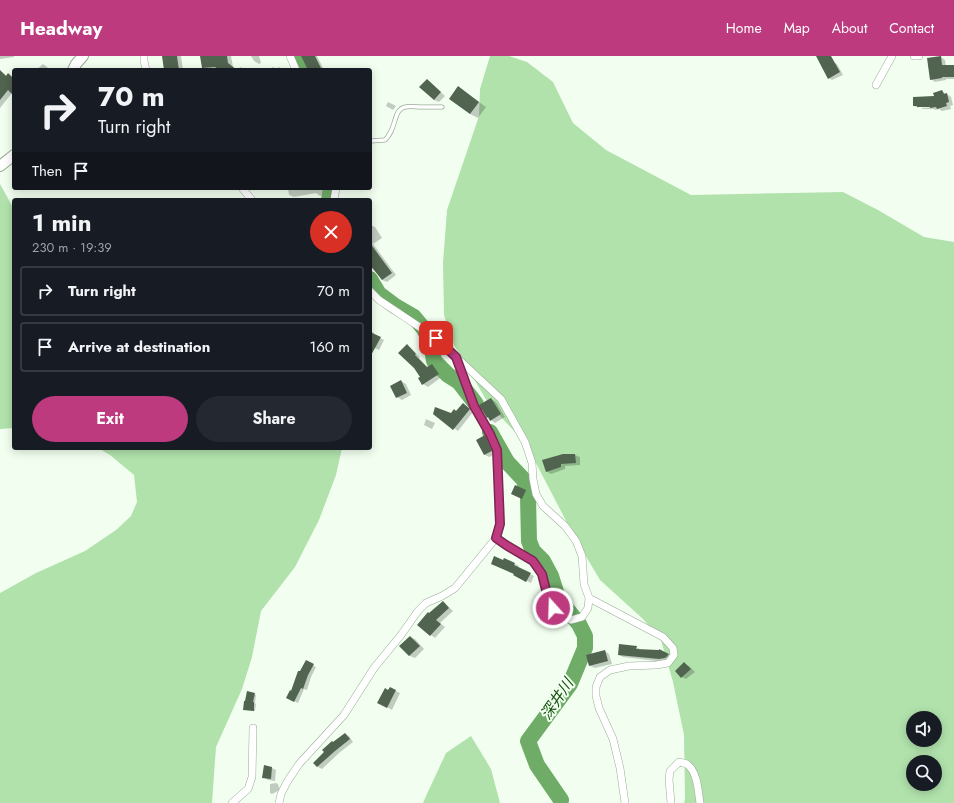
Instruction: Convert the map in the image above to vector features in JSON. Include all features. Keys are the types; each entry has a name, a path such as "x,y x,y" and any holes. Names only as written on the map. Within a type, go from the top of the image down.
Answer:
{"street":[{"path":"74,68 83,56"},
{"path":"144,56 146,68"},
{"path":"290,56 295,68"},
{"path":"876,85 892,56"},
{"path":"914,56 919,56"},
{"path":"0,166 12,157"},
{"path":"244,190 250,198"},
{"path":"372,293 384,304 436,338 501,399 525,442 532,463 536,494 544,506 565,526 576,541 582,556 584,584 589,598 588,608 582,617 571,620 560,616 553,608 548,598 542,574 533,561 496,538"},
{"path":"279,803 281,794 287,782 299,764 344,715 374,668 401,635 418,611 426,603 455,588 496,538 500,524 497,450 490,434 474,406 456,357"},
{"path":"589,598 663,637 673,648 674,655 668,663 629,666 610,670 600,677 596,686 596,696 599,708 613,739 620,768 625,803"},
{"path":"232,803 248,789 252,777 253,728"},
{"path":"671,803 669,779 670,771 679,762 687,764 691,769 696,779 700,803"}],"lane":[{"path":"372,141 385,140 390,134 396,115 400,109 407,106 442,107"}],"green space":[{"path":"490,56 509,56 527,62 553,82 573,123 606,150 691,195 843,192 878,210 924,237 954,242 954,803 684,803 684,735 673,682 661,640 643,619 600,580 575,538 526,444 488,403 454,345 444,315 443,263 447,210 479,116 480,89"},
{"path":"0,184 12,205 12,428 0,429"},
{"path":"101,450 342,450 336,475 319,520 295,567 261,611 252,657 242,689 216,747 212,803 0,803 0,593 36,573 85,551 116,530 131,516 137,502 134,475 110,455"},
{"path":"471,736 491,769 500,803 423,803 446,753"}],"building":[{"path":"162,56 177,56 179,68 164,68"},
{"path":"200,56 227,56 228,63 234,68 215,67 202,68"},
{"path":"301,56 315,56 321,68 307,68"},
{"path":"816,56 831,56 840,72 828,79"},
{"path":"941,56 942,65 954,65 954,77 942,77 930,80 927,58"},
{"path":"0,70 6,76 8,73 12,77 12,94 8,90 0,100"},
{"path":"427,79 441,92 434,100 419,87"},
{"path":"458,86 479,102 470,114 449,99"},
{"path":"942,90 944,94 947,93 949,102 946,103 947,106 937,109 936,107 930,108 913,106 913,97 934,96 933,93"},
{"path":"372,246 392,273 382,280 372,268"},
{"path":"372,333 381,337 372,353"},
{"path":"407,344 427,367 432,364 439,374 422,385 418,378 420,377 414,368 398,353"},
{"path":"401,380 407,393 396,398 390,386"},
{"path":"491,398 501,414 490,421 479,405"},
{"path":"463,403 470,409 453,430 433,414 435,407 451,413 454,409 456,411"},
{"path":"485,435 492,451 484,455 476,440"},
{"path":"563,454 575,454 576,463 561,464 561,467 546,472 542,460"},
{"path":"515,485 526,490 522,499 511,494"},
{"path":"494,556 503,560 504,558 515,563 514,565 531,573 526,582 513,575 514,574 491,564"},
{"path":"443,601 449,608 436,620 441,624 430,636 417,625 428,612 429,613"},
{"path":"410,636 420,646 409,656 399,646"},
{"path":"619,644 637,646 636,649 659,649 669,654 665,658 659,659 618,655"},
{"path":"605,650 608,661 589,666 586,655"},
{"path":"306,660 314,664 303,689 301,688 294,702 286,698 290,690 291,691 298,671 300,671"},
{"path":"684,662 691,669 681,678 675,671"},
{"path":"390,687 396,690 387,708 377,703 385,688 388,690"},
{"path":"247,691 255,693 253,702 254,711 243,710"},
{"path":"345,733 350,739 317,767 313,763 324,752 322,750 332,741 333,742"},
{"path":"264,765 272,767 271,779 262,778"}],"waterway":[{"name":"深井川","path":"298,56 301,68"},
{"name":"深井川","path":"329,198 331,190"},
{"name":"深井川","path":"372,282 379,294 395,306 414,317 424,329 431,343 434,361 448,375 459,382 476,404"},
{"name":"深井川","path":"490,432 507,462 524,480 528,497 529,541 533,551 543,561 551,576 558,598 579,624 585,636 585,648 570,684 528,741 537,765 561,800"}],"route":[{"path":"436,338 456,357 474,406 490,434 497,450 500,524 496,538 533,561 542,574 548,598 553,608"}]}
